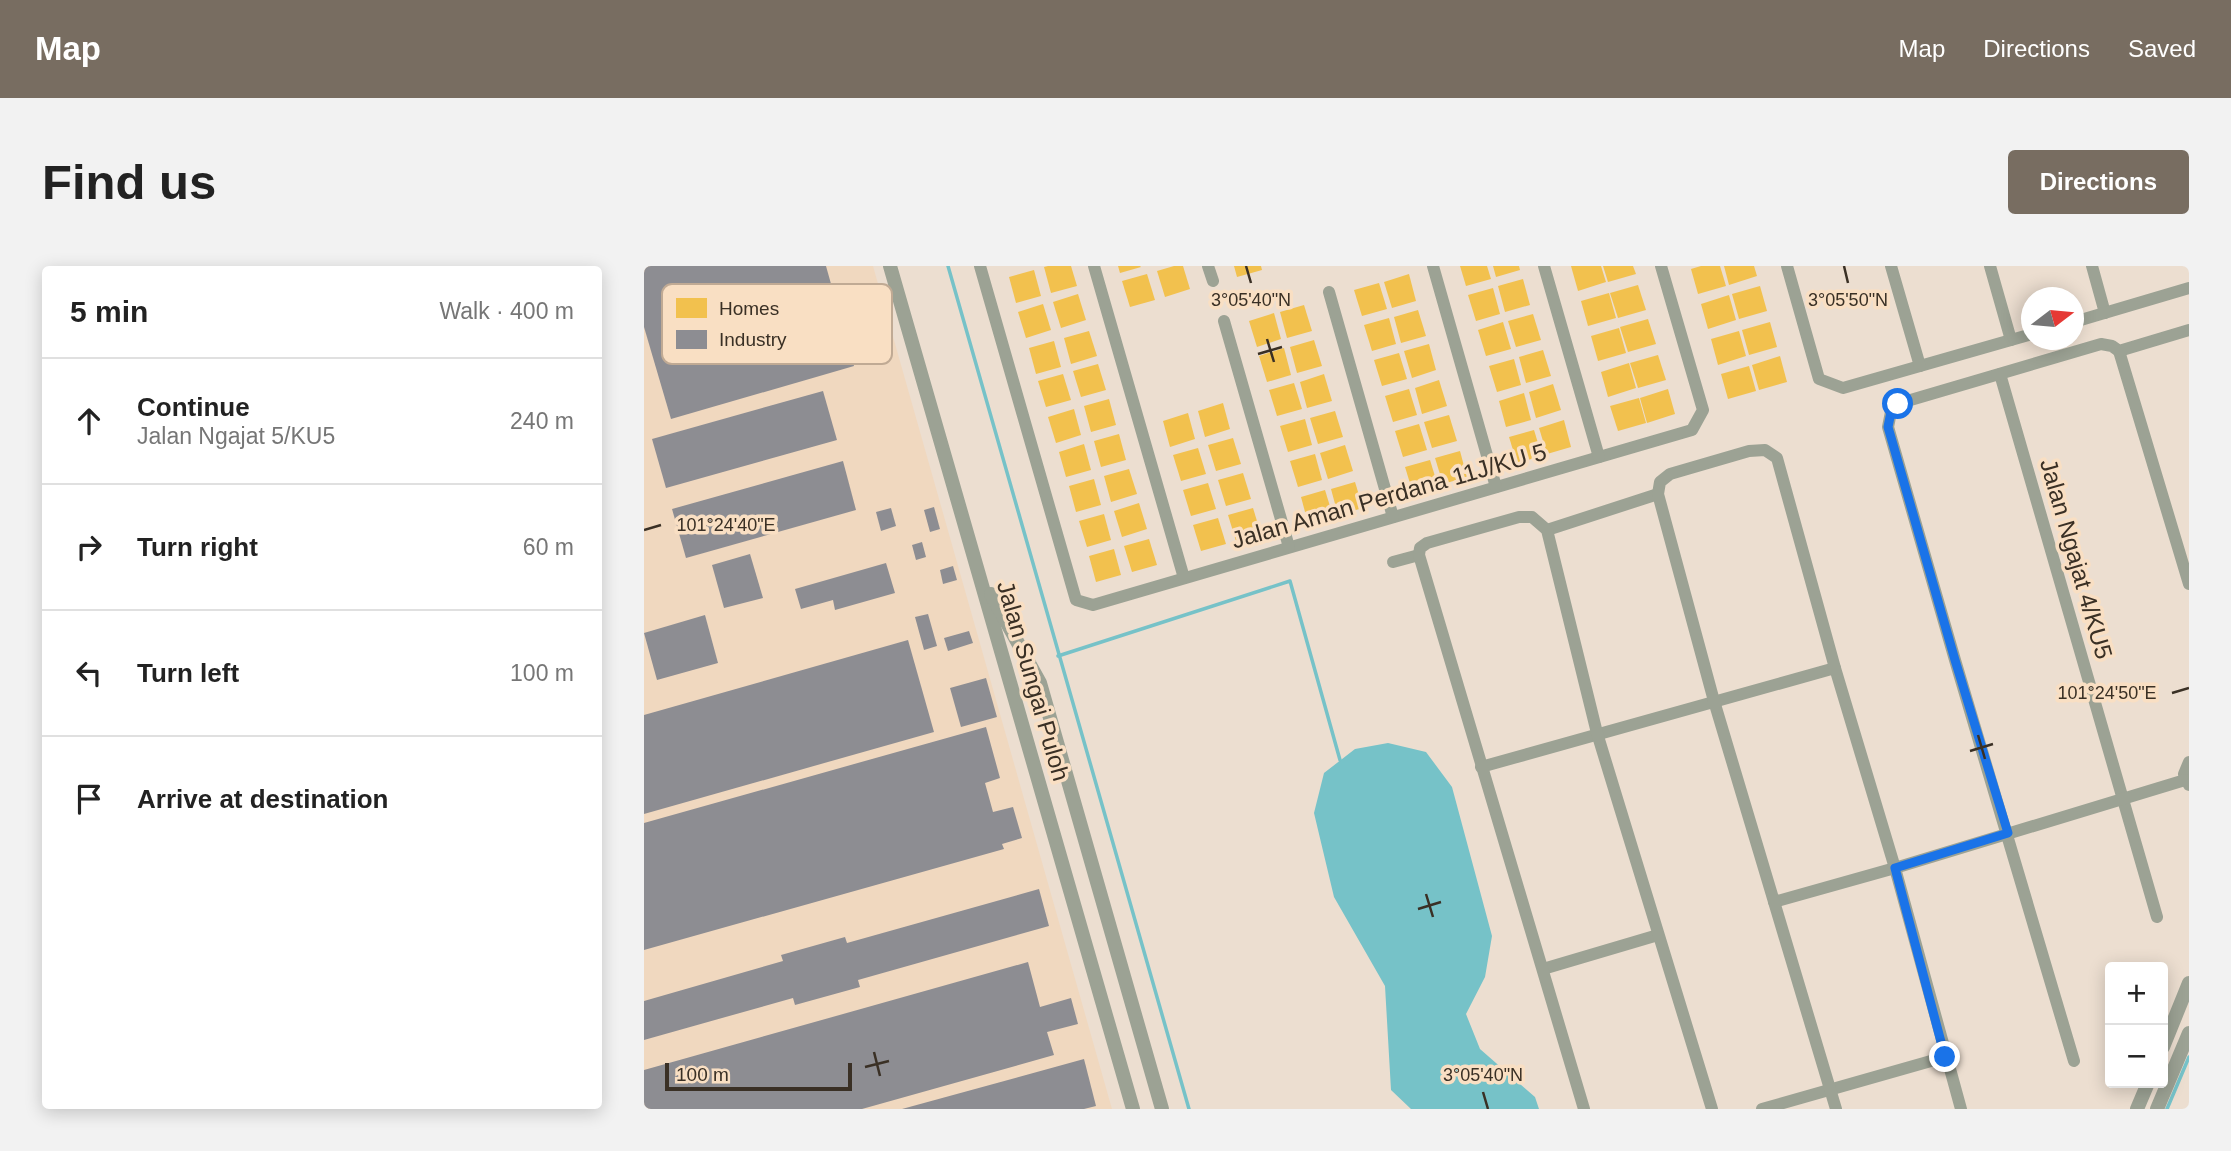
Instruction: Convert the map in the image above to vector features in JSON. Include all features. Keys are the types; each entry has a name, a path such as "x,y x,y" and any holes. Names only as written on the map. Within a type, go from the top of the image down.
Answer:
{"street":[{"name":"Jalan Sungai Puloh","path":"890,266 1133,1109"},
{"name":"Jalan Aman Perdana 11J/KU 5","path":"980,266 1076,600 1093,605 1692,430 1703,410 1661,266"},
{"path":"1094,266 1184,578"},
{"path":"1208,266 1213,281"},
{"path":"1433,266 1496,487"},
{"path":"1544,266 1599,457"},
{"path":"1787,266 1819,379 1843,388 2021,337"},
{"path":"1891,266 1920,366"},
{"path":"1990,266 2011,340"},
{"path":"2092,266 2105,313"},
{"path":"2084,319 2189,288"},
{"path":"1329,292 1393,517"},
{"path":"1224,321 1289,547"},
{"path":"2119,351 2189,330"},
{"path":"2074,1061 1888,427 1891,412 1898,404 2101,344 2112,346 2119,351 2189,583"},
{"name":"Jalan Ngajat 4/KU5","path":"2000,374 2157,916"},
{"path":"1836,1109 1714,701 1658,494 1660,482 1670,474 1749,451 1765,450 1777,458 1961,1109"},
{"path":"1547,530 1658,494"},
{"path":"1584,1109 1419,555 1420,548 1427,543 1519,517 1532,517 1547,530 1597,733 1712,1109"},
{"path":"1393,562 1419,555"},
{"path":"978,572 1040,683 1162,1109"},
{"path":"1481,767 1835,668"},
{"path":"1774,902 2123,799 2187,783 2185,768 2189,762"},
{"path":"1543,969 1658,934"},
{"path":"2168,1035 2189,983"},
{"path":"2157,1109 2189,1033"},
{"path":"1762,1109 1945,1057"},
{"path":"2137,1109 2146,1088"}],"shaded area":[{"path":"644,266 873,266 878,284 662,284 662,364 892,364 892,333 1112,1109 644,1109"}],"water":[{"path":"1388,743 1426,752 1452,787 1492,936 1485,977 1466,1014 1480,1049 1535,1097 1539,1109 1411,1109 1391,1090 1385,986 1334,897 1314,813 1324,773 1355,749"}],"building: Homes":[{"path":"1071,266 1077,286 1051,293 1044,267"},
{"path":"1118,266 1140,266 1141,267 1120,273"},
{"path":"1183,266 1190,289 1165,297 1157,271"},
{"path":"1234,266 1261,266 1262,270 1237,277"},
{"path":"1460,266 1487,266 1491,279 1466,286"},
{"path":"1493,266 1519,266 1520,270 1496,277"},
{"path":"1571,266 1601,266 1606,282 1578,291"},
{"path":"1603,266 1633,266 1636,274 1608,282"},
{"path":"1720,266 1726,286 1698,294 1691,269"},
{"path":"1724,266 1754,266 1757,276 1729,285"},
{"path":"1034,270 1041,296 1016,303 1009,277"},
{"path":"1147,274 1155,300 1130,307 1122,281"},
{"path":"1409,274 1416,301 1392,308 1384,282"},
{"path":"1523,279 1530,305 1505,312 1498,286"},
{"path":"1379,283 1387,309 1362,316 1354,290"},
{"path":"1638,285 1646,310 1618,318 1610,293"},
{"path":"1760,286 1767,311 1739,319 1732,294"},
{"path":"1493,288 1500,314 1476,321 1468,295"},
{"path":"1609,293 1616,318 1588,326 1581,301"},
{"path":"1078,294 1086,320 1061,328 1053,302"},
{"path":"1729,295 1736,320 1708,329 1701,304"},
{"path":"1043,304 1051,330 1026,338 1018,312"},
{"path":"1304,305 1312,331 1287,338 1280,312"},
{"path":"1418,310 1426,336 1401,343 1394,317"},
{"path":"1274,313 1281,339 1257,347 1249,321"},
{"path":"1533,314 1541,340 1516,347 1508,321"},
{"path":"1389,318 1396,344 1372,351 1364,325"},
{"path":"1648,319 1656,344 1628,352 1620,327"},
{"path":"1503,322 1511,349 1486,356 1478,330"},
{"path":"1770,322 1777,347 1749,355 1742,330"},
{"path":"1619,328 1626,353 1598,361 1591,336"},
{"path":"1089,331 1097,356 1071,364 1064,338"},
{"path":"1739,331 1746,356 1718,365 1711,339"},
{"path":"1314,340 1322,366 1297,373 1290,347"},
{"path":"1054,341 1061,367 1036,374 1029,348"},
{"path":"1429,344 1436,370 1412,378 1404,351"},
{"path":"1284,348 1291,375 1267,382 1259,356"},
{"path":"1543,350 1551,376 1526,383 1519,357"},
{"path":"1399,353 1407,379 1382,386 1374,360"},
{"path":"1658,355 1666,380 1638,388 1630,363"},
{"path":"1780,356 1787,382 1759,390 1752,365"},
{"path":"1514,359 1521,385 1497,392 1489,366"},
{"path":"1629,363 1636,388 1608,397 1601,372"},
{"path":"1098,364 1106,390 1081,397 1073,371"},
{"path":"1749,366 1756,391 1728,399 1721,374"},
{"path":"1063,374 1071,400 1046,407 1038,381"},
{"path":"1324,374 1332,401 1307,408 1300,382"},
{"path":"1439,380 1447,406 1422,414 1415,388"},
{"path":"1294,383 1302,409 1277,416 1269,390"},
{"path":"1553,384 1561,410 1536,418 1529,392"},
{"path":"1409,389 1417,415 1393,422 1385,396"},
{"path":"1668,389 1675,414 1647,423 1640,398"},
{"path":"1524,393 1531,420 1506,427 1499,401"},
{"path":"1639,398 1646,423 1618,431 1610,406"},
{"path":"1109,399 1116,425 1091,432 1084,406"},
{"path":"1223,403 1230,429 1205,437 1198,411"},
{"path":"1074,409 1081,435 1056,443 1048,417"},
{"path":"1335,411 1343,437 1318,444 1310,418"},
{"path":"1188,413 1195,439 1170,447 1163,421"},
{"path":"1449,415 1457,441 1432,448 1424,422"},
{"path":"1305,419 1312,445 1288,452 1280,426"},
{"path":"1564,420 1571,447 1547,454 1539,428"},
{"path":"1419,424 1427,450 1403,457 1395,431"},
{"path":"1534,430 1542,456 1517,463 1509,437"},
{"path":"1119,434 1126,460 1101,467 1094,441"},
{"path":"1233,438 1241,464 1216,471 1208,445"},
{"path":"1084,444 1091,470 1066,477 1059,452"},
{"path":"1345,445 1353,471 1328,479 1320,453"},
{"path":"1198,448 1206,474 1181,481 1173,455"},
{"path":"1460,451 1467,477 1443,484 1435,458"},
{"path":"1315,454 1322,480 1298,487 1290,461"},
{"path":"1430,460 1438,486 1413,493 1405,467"},
{"path":"1129,469 1137,494 1111,502 1104,476"},
{"path":"1243,473 1251,499 1226,506 1218,480"},
{"path":"1094,479 1101,505 1076,512 1069,486"},
{"path":"1355,482 1363,508 1338,515 1331,489"},
{"path":"1208,483 1216,509 1191,516 1183,490"},
{"path":"1325,490 1333,516 1308,523 1301,497"},
{"path":"1139,503 1147,529 1122,537 1114,511"},
{"path":"1253,508 1261,534 1236,541 1228,515"},
{"path":"1104,514 1111,540 1087,547 1079,521"},
{"path":"1218,518 1226,544 1201,551 1193,525"},
{"path":"1149,539 1157,565 1132,572 1124,546"},
{"path":"1114,549 1121,575 1096,582 1089,556"}],"building: Industry":[{"path":"644,266 826,266 831,284 662,284 662,364 854,366 671,419 644,327"},
{"path":"823,391 837,440 666,488 652,439"},
{"path":"843,461 856,510 686,558 672,509"},
{"path":"934,507 940,529 930,532 924,510"},
{"path":"891,508 896,526 881,531 876,512"},
{"path":"922,542 926,557 916,560 912,545"},
{"path":"750,554 763,598 724,608 712,565"},
{"path":"886,563 895,593 835,610 833,600 801,609 795,589"},
{"path":"953,566 957,580 943,584 940,570"},
{"path":"928,614 937,646 924,650 915,617"},
{"path":"705,615 718,663 657,680 644,633"},
{"path":"969,631 973,643 948,651 944,638"},
{"path":"908,640 934,732 644,814 644,715"},
{"path":"986,678 997,717 961,727 950,688"},
{"path":"986,727 1000,778 985,783 993,812 1013,807 1022,838 1002,844 1004,849 644,950 644,823"},
{"path":"1039,889 1049,926 858,980 860,987 795,1005 793,998 644,1040 644,1001 783,961 781,955 845,937 847,943"},
{"path":"1028,962 1040,1007 1071,998 1078,1024 1047,1032 1054,1055 862,1109 644,1109 644,1070"},
{"path":"1084,1059 1096,1106 1084,1109 902,1109"}],"waterway":[{"path":"948,266 1189,1109"},
{"path":"1058,656 1290,581 1340,760"},
{"path":"2167,1109 2189,1057"}],"route":[{"path":"1898,404 1891,412 1888,427 2008,833 1895,868 1945,1057"}]}
